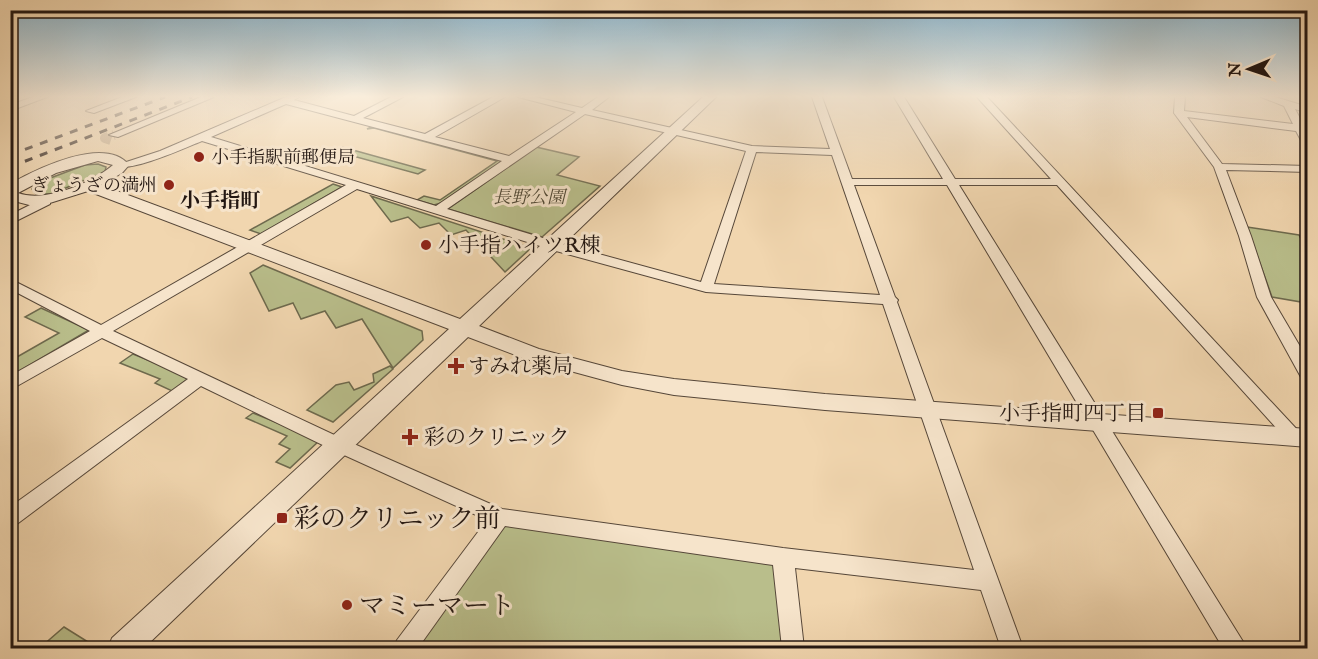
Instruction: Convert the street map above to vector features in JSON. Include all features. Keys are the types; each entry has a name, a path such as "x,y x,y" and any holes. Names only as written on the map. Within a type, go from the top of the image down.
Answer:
{"street":[{"path":"110,140 138,128"},
{"path":"10,220 46,201 110,174 122,165 164,153 223,128"},
{"path":"388,128 511,160"},
{"path":"426,138 444,128"},
{"path":"436,211 559,128"},
{"path":"659,128 752,149 836,152"},
{"path":"123,648 678,128"},
{"path":"828,128 891,300 1012,648"},
{"path":"918,128 1236,648"},
{"path":"1010,128 1301,438"},
{"path":"1190,128 1219,166 1245,236 1264,297 1308,375"},
{"path":"1298,128 1308,144"},
{"path":"201,137 436,211 706,288 891,300"},
{"path":"706,288 752,149"},
{"path":"46,201 27,202 10,193 21,184 86,158 107,158 122,165"},
{"path":"1219,166 1308,169"},
{"path":"847,182 1060,182"},
{"path":"86,185 533,354 643,381 743,395 1301,438"},
{"path":"10,384 355,185"},
{"path":"13,287 339,445 500,517 783,557 988,581"},
{"path":"10,518 201,378"},
{"path":"405,648 500,517"},
{"path":"783,557 793,648"}],"green space":[{"path":"369,128 380,128 503,161 441,203 434,205 417,200 424,196 440,200 497,161 374,128 367,129"},
{"path":"342,147 425,170 418,174 335,151"},
{"name":"長野公園","path":"536,147 579,157 557,175 600,186 542,237 448,209"},
{"path":"98,164 106,167 105,172 51,194 36,194 32,189 37,183 85,165"},
{"path":"333,184 342,187 261,234 250,230"},
{"path":"371,196 531,248 505,272 466,230 451,235 439,223 420,228 408,217 391,222"},
{"path":"1247,227 1299,235 1307,251 1307,303 1272,297"},
{"path":"263,265 422,331 423,340 393,368 362,319 336,328 325,311 301,319 293,303 269,311 250,273"},
{"path":"41,308 89,330 11,376 10,361 59,333 25,317"},
{"path":"133,354 190,377 172,391 155,383 160,379 120,363"},
{"path":"390,366 393,369 333,422 307,410 336,385 349,382 354,390 374,382 373,374"},
{"path":"253,413 320,440 290,468 276,462 290,449 279,444 287,436 246,418"},
{"path":"503,524 779,560 787,648 416,648"},
{"path":"64,627 88,642 82,648 42,646"}],"tunnel":[{"path":"111,140 105,138 114,135"}],"railway":[{"path":"10,155 83,128"},
{"path":"10,167 112,128"}],"place":[{"name":"小手指駅前郵便局","path":"199,157"},
{"name":"ぎょうざの満州","path":"169,185"},
{"name":"小手指ハイツR棟","path":"426,245"},
{"name":"すみれ薬局","path":"456,366"},
{"name":"小手指町四丁目","path":"1158,413"},
{"name":"彩のクリニック","path":"410,437"},
{"name":"彩のクリニック前","path":"282,518"},
{"name":"マミーマート","path":"347,605"}],"district":[{"name":"小手指町","path":"220,200"}]}
